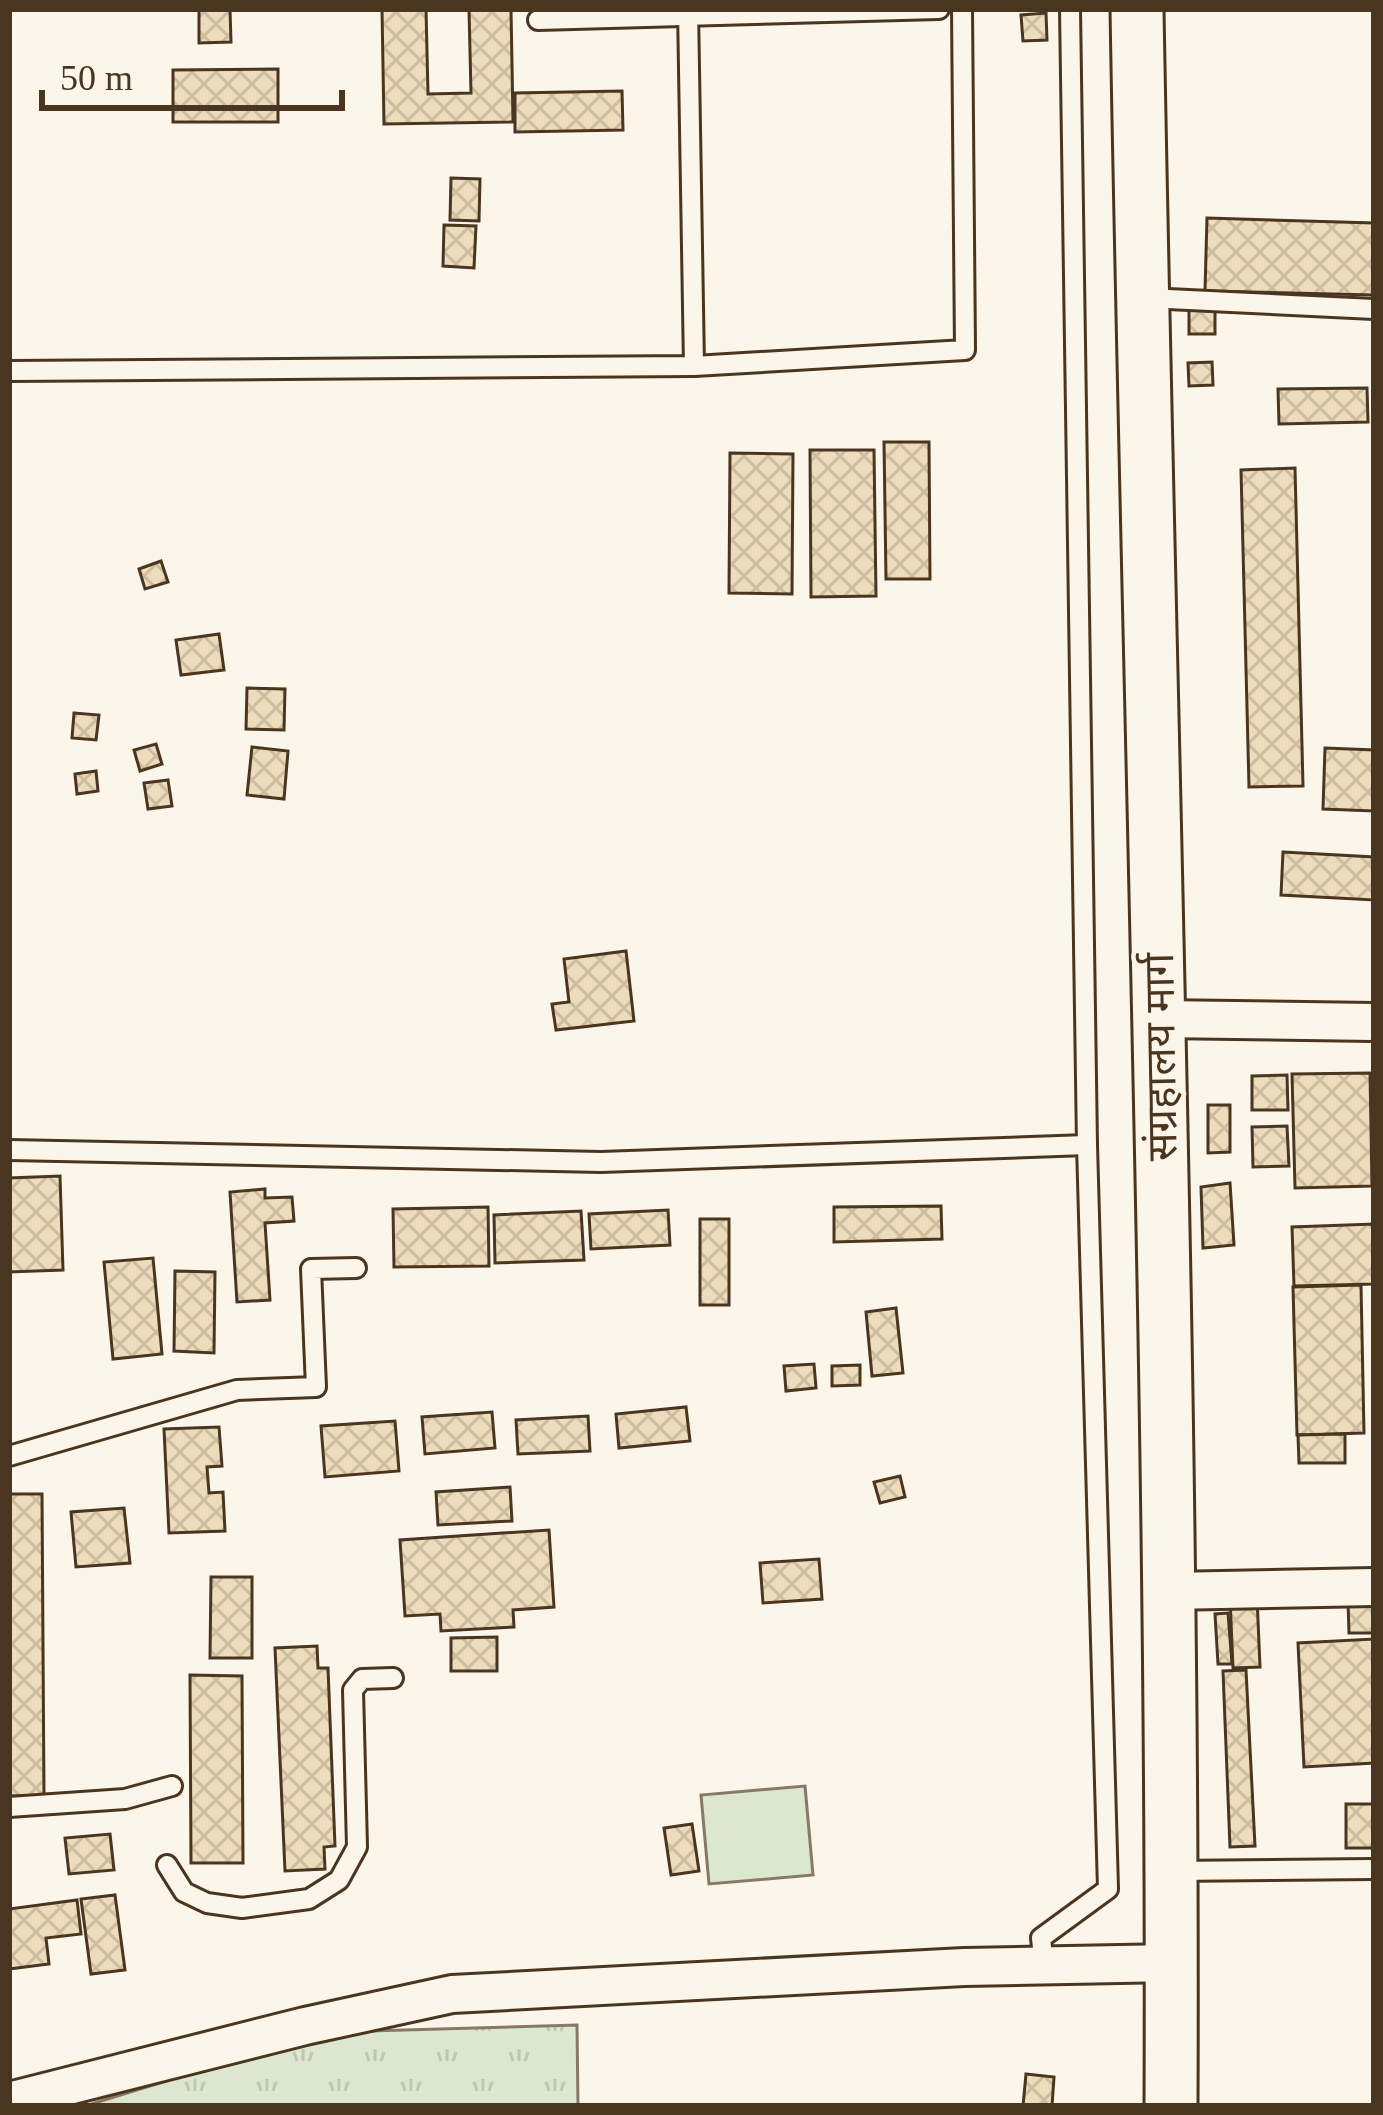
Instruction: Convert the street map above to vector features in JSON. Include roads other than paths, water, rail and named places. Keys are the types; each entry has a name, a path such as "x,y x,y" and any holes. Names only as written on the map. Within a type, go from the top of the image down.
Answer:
{"main road":[{"name":"संग्रहालय मार्ग","path":"1137,9 1160,1019 1172,2106"}],"street":[{"path":"1160,1019 1374,1022"},
{"path":"1169,1592 1374,1587"},
{"path":"9,2101 452,1994 1172,1963"}],"lane":[{"path":"538,20 688,12 939,9"},
{"path":"9,371 694,366 965,350 962,9"},
{"path":"1044,1966 1041,1938 1108,1889 1087,1145 1070,9"},
{"path":"688,12 694,366"},
{"path":"1142,298 1374,309"},
{"path":"9,1150 601,1162 1087,1145"},
{"path":"9,1456 237,1390 316,1388 311,1269 356,1268"},
{"path":"167,1865 184,1892 207,1903 242,1908 309,1900 339,1880 357,1846 353,1690 362,1679 393,1678"},
{"path":"9,1807 125,1799 172,1786"},
{"path":"1172,1871 1374,1869"}]}
